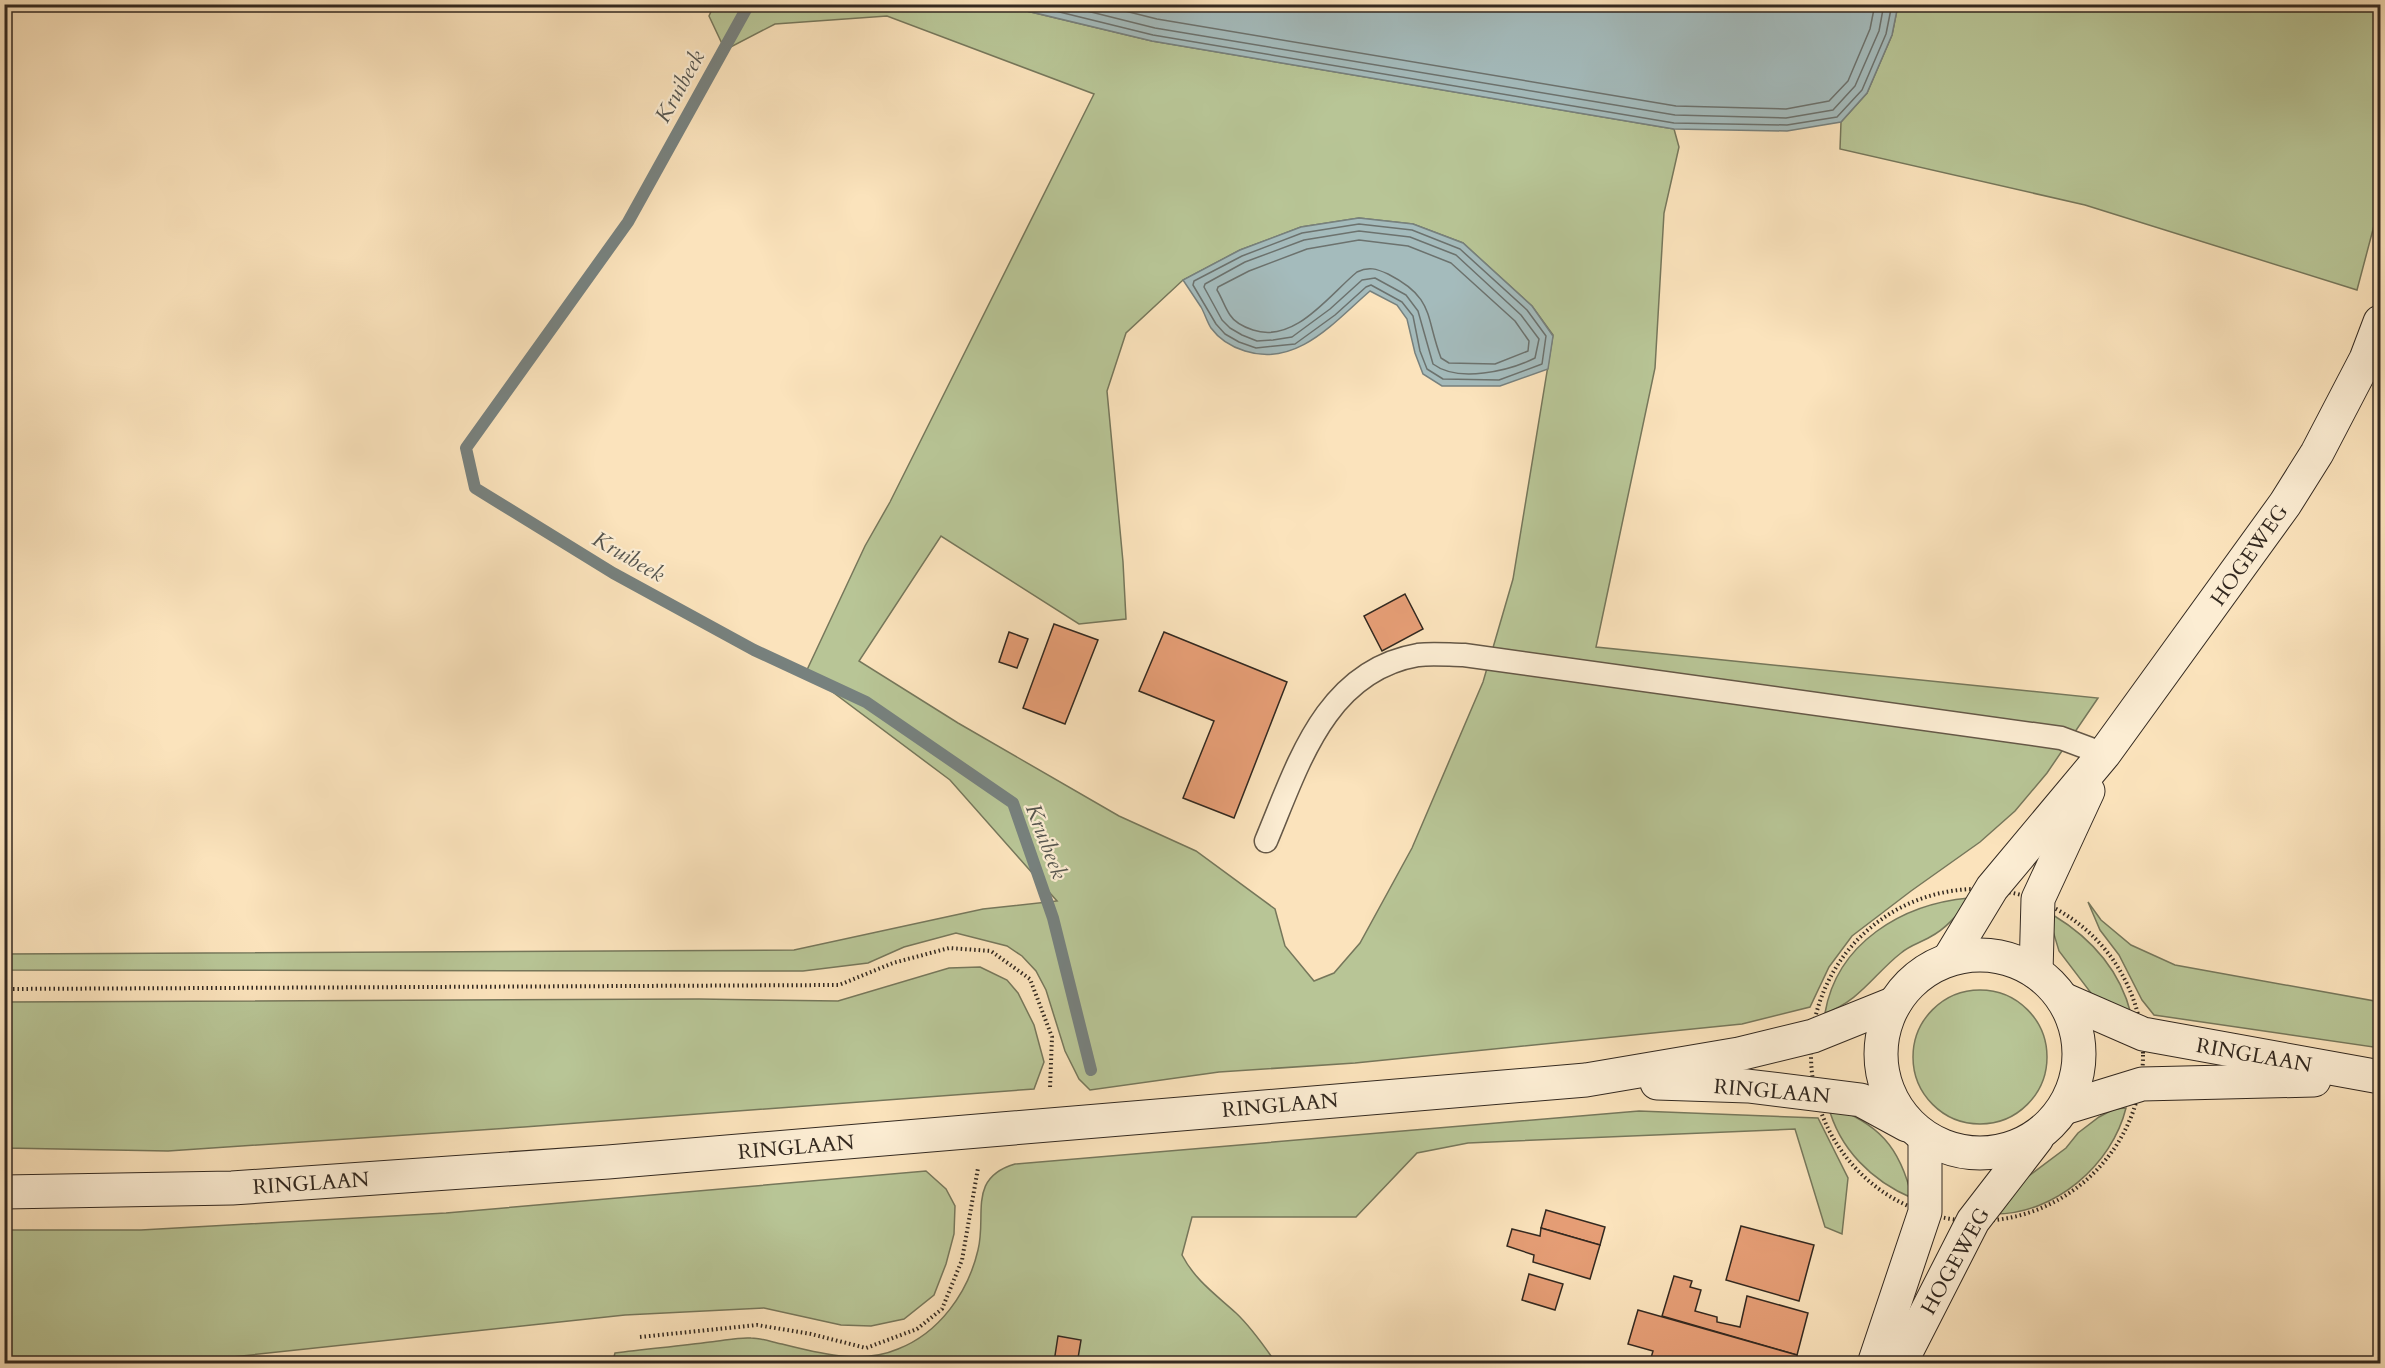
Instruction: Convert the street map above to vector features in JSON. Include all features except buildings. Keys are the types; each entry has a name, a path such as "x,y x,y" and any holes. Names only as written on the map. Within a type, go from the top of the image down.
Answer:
{"main road":[{"name":"HOGEWEG","path":"1948,960 1992,888 2104,754 2285,504 2317,453 2366,358 2376,332"},
{"name":"HOGEWEG","path":"2036,972 2038,899 2104,754"},
{"name":"RINGLAAN","path":"1919,1133 1887,1091 1880,1047 1895,1003 1918,976 1948,960 1978,954 2009,959 2036,972 2063,999 2143,1034 2380,1078"},
{"name":"RINGLAAN","path":"1586,1080 1748,1086 1861,1100 1953,1150 1983,1154 2013,1148 2040,1134 2064,1108 2078,1072 2078,1035 2063,999"},
{"name":"RINGLAAN","path":"4,1192 232,1188 608,1162 1586,1080 1739,1054 1814,1036 1895,1003"},
{"name":"RINGLAAN","path":"2064,1108 2142,1084 2380,1078"},
{"name":"HOGEWEG","path":"1874,1364 1925,1212 1919,1133"},
{"name":"HOGEWEG","path":"1900,1364 1973,1221 2040,1134"}],"lane":[{"path":"1266,841 1303,752 1320,722 1350,687 1377,668 1419,655 1464,655 2061,738 2104,754"}],"path":[{"path":"1992,888 2038,899 2078,921 2102,947 2121,973 2136,1003 2143,1034 2142,1084 2130,1119 2112,1151 2091,1177 2062,1199 2031,1214 2004,1223 1973,1221 1925,1212 1883,1194 1861,1174 1846,1156 1828,1125 1814,1093 1815,1009 1824,986 1841,959 1862,936 1891,913 1920,899 1963,890 1992,888"},
{"path":"4,989 839,985 892,963 949,948 991,951 1030,979 1052,1037 1048,1125"},
{"path":"640,1336 757,1325 811,1334 866,1348 917,1329 942,1309 962,1260 985,1131"}],"green space":[{"path":"714,5 1002,5 1152,41 1674,129 1679,147 1664,213 1655,368 1596,647 2098,698 2047,773 2015,811 1980,842 1852,936 1829,967 1810,1007 1742,1024 1355,1063 1219,1072 1090,1090 1079,1079 1065,1051 1046,990 1036,971 1022,956 1007,946 956,933 904,947 868,963 803,971 5,970 5,954 794,950 983,909 1057,901 950,780 806,672 865,546 890,502 1094,94 887,16 775,24 725,50 709,16","holes":["1359,218 1413,224 1463,243 1532,306 1553,335 1513,579 1483,682 1412,848 1360,943 1334,973 1314,981 1285,946 1275,909 1196,851 1119,816 958,723 859,661 941,536 1079,624 1126,619 1107,391 1126,333 1183,280 1240,250 1301,227"]},
{"path":"1898,5 2380,5 2380,203 2357,290 2085,205 1840,149 1841,122 1867,93 1892,35"},
{"path":"1969,898 1957,915 1942,929 1904,950 1848,1002 1825,1013 1832,988 1843,966 1858,947 1876,932 1920,909"},
{"path":"2088,902 2101,920 2131,945 2175,965 2380,1002 2380,1048 2154,1015 2142,1000 2119,955 2100,930"},
{"path":"2053,915 2080,934 2112,969 2120,983 2131,1014 2094,997 2059,951 2053,931"},
{"path":"980,967 1007,980 1018,993 1034,1025 1044,1062 1034,1089 168,1151 5,1148 5,1002 699,999 838,1001 949,968"},
{"path":"1980,990 2006,995 2027,1010 2042,1031 2047,1057 2042,1083 2027,1104 2006,1119 1980,1124 1954,1119 1933,1104 1918,1083 1913,1057 1918,1031 1933,1010 1954,995"},
{"path":"1828,1105 1861,1120 1884,1139 1901,1164 1912,1198 1897,1191 1859,1162 1840,1136"},
{"path":"2126,1108 2119,1129 2108,1149 2078,1182 2039,1205 2017,1212 1995,1214 2022,1181 2066,1148 2078,1133 2114,1109"},
{"path":"1639,1111 1818,1118 1848,1178 1842,1234 1825,1227 1795,1129 1468,1143 1417,1153 1356,1217 1192,1217 1182,1255 1187,1264 1199,1279 1258,1337 1276,1363 612,1364 615,1353 741,1338 759,1339 825,1354 855,1357 884,1354 913,1342 939,1322 959,1296 978,1250 985,1188 990,1178 1000,1170 1015,1164"},
{"path":"926,1171 946,1189 955,1206 954,1234 946,1264 934,1295 904,1319 871,1326 841,1325 764,1308 625,1315 194,1361 5,1363 5,1230 141,1230 446,1213"}],"water":[{"path":"1002,5 1898,5 1892,35 1867,93 1841,122 1787,131 1674,129 1152,41"},
{"path":"1359,218 1413,224 1463,243 1532,306 1553,336 1548,369 1500,386 1442,386 1423,374 1415,353 1407,319 1397,305 1370,291 1329,328 1298,347 1282,353 1264,355 1245,351 1226,342 1214,332 1183,280 1240,250 1301,227"}],"waterway":[{"name":"Kruibeek","path":"749,4 628,222 466,448 475,488 613,573 754,650 866,702 1013,803 1053,918 1091,1070"}]}
